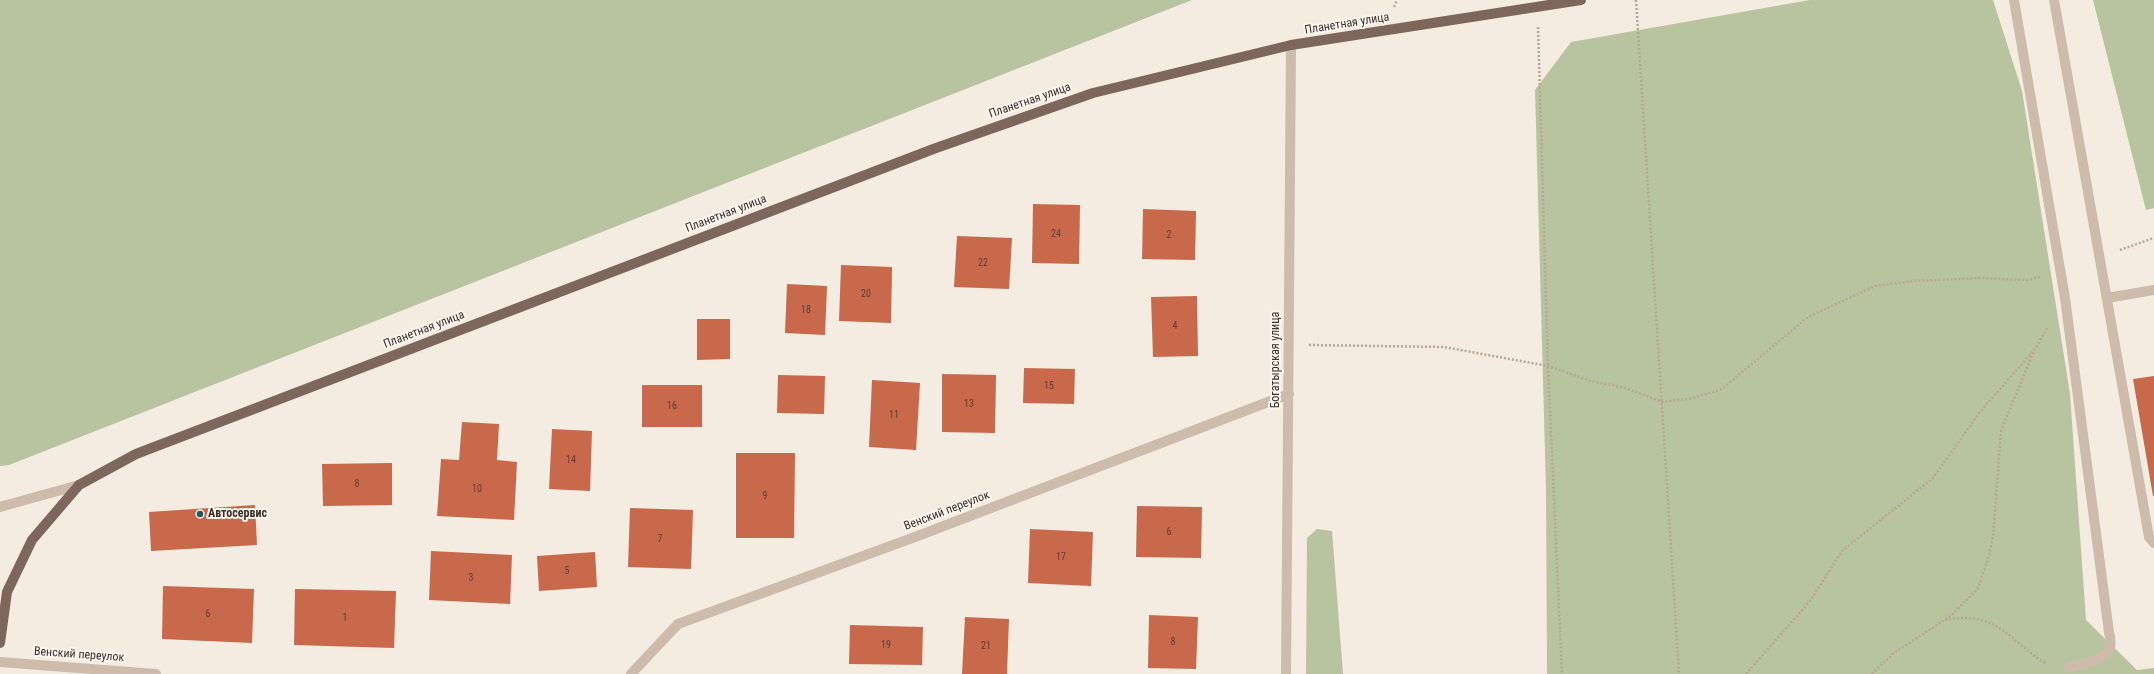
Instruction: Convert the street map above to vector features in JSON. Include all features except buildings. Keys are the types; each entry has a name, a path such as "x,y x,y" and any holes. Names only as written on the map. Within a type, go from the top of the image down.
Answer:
{"main road":[{"name":"Планетная улица","path":"0,643 7,592 32,540 78,485 136,454 936,148 1093,93 1291,45 1581,0"}],"street":[{"path":"2014,0 2065,298 2110,648 2102,657 2068,668"},
{"path":"2054,0 2150,537 2154,542"},
{"name":"Богатырская улица","path":"1286,674 1291,45"},
{"path":"2107,298 2154,290"},
{"name":"Венский переулок","path":"631,674 678,624 923,534 1288,394"},
{"path":"0,507 78,485"},
{"name":"Венский переулок","path":"0,662 156,674"}],"path":[{"path":"1636,0 1679,674"},
{"path":"1537,7 1548,366 1562,674"},
{"path":"2100,256 2154,238"},
{"path":"1301,345 1444,347 1548,366 1591,381 1626,388 1662,402 1693,398 1722,389 1808,317 1875,286 1915,281 1982,278 2028,280 2060,273"},
{"path":"1872,674 1894,653 1952,615 1978,588 1983,578 1993,537 2001,431 2035,349 2065,298"},
{"path":"1746,674 1810,601 1842,551 1933,478 1980,412 2035,349"},
{"path":"1943,621 1959,618 1987,620 2001,628 2034,657 2049,666 2068,668"}],"green space":[{"path":"0,0 1192,0 9,465 0,466"},
{"path":"1810,0 1993,0 2022,91 2070,394 2086,620 2137,670 2154,668 2154,674 1547,674 1546,489 1535,90 1571,42"},
{"path":"2093,0 2154,0 2154,208 2146,210"},
{"path":"1317,529 1332,531 1343,674 1306,674 1307,538"}],"place":[{"name":"Автосервис","path":"200,514"}]}
